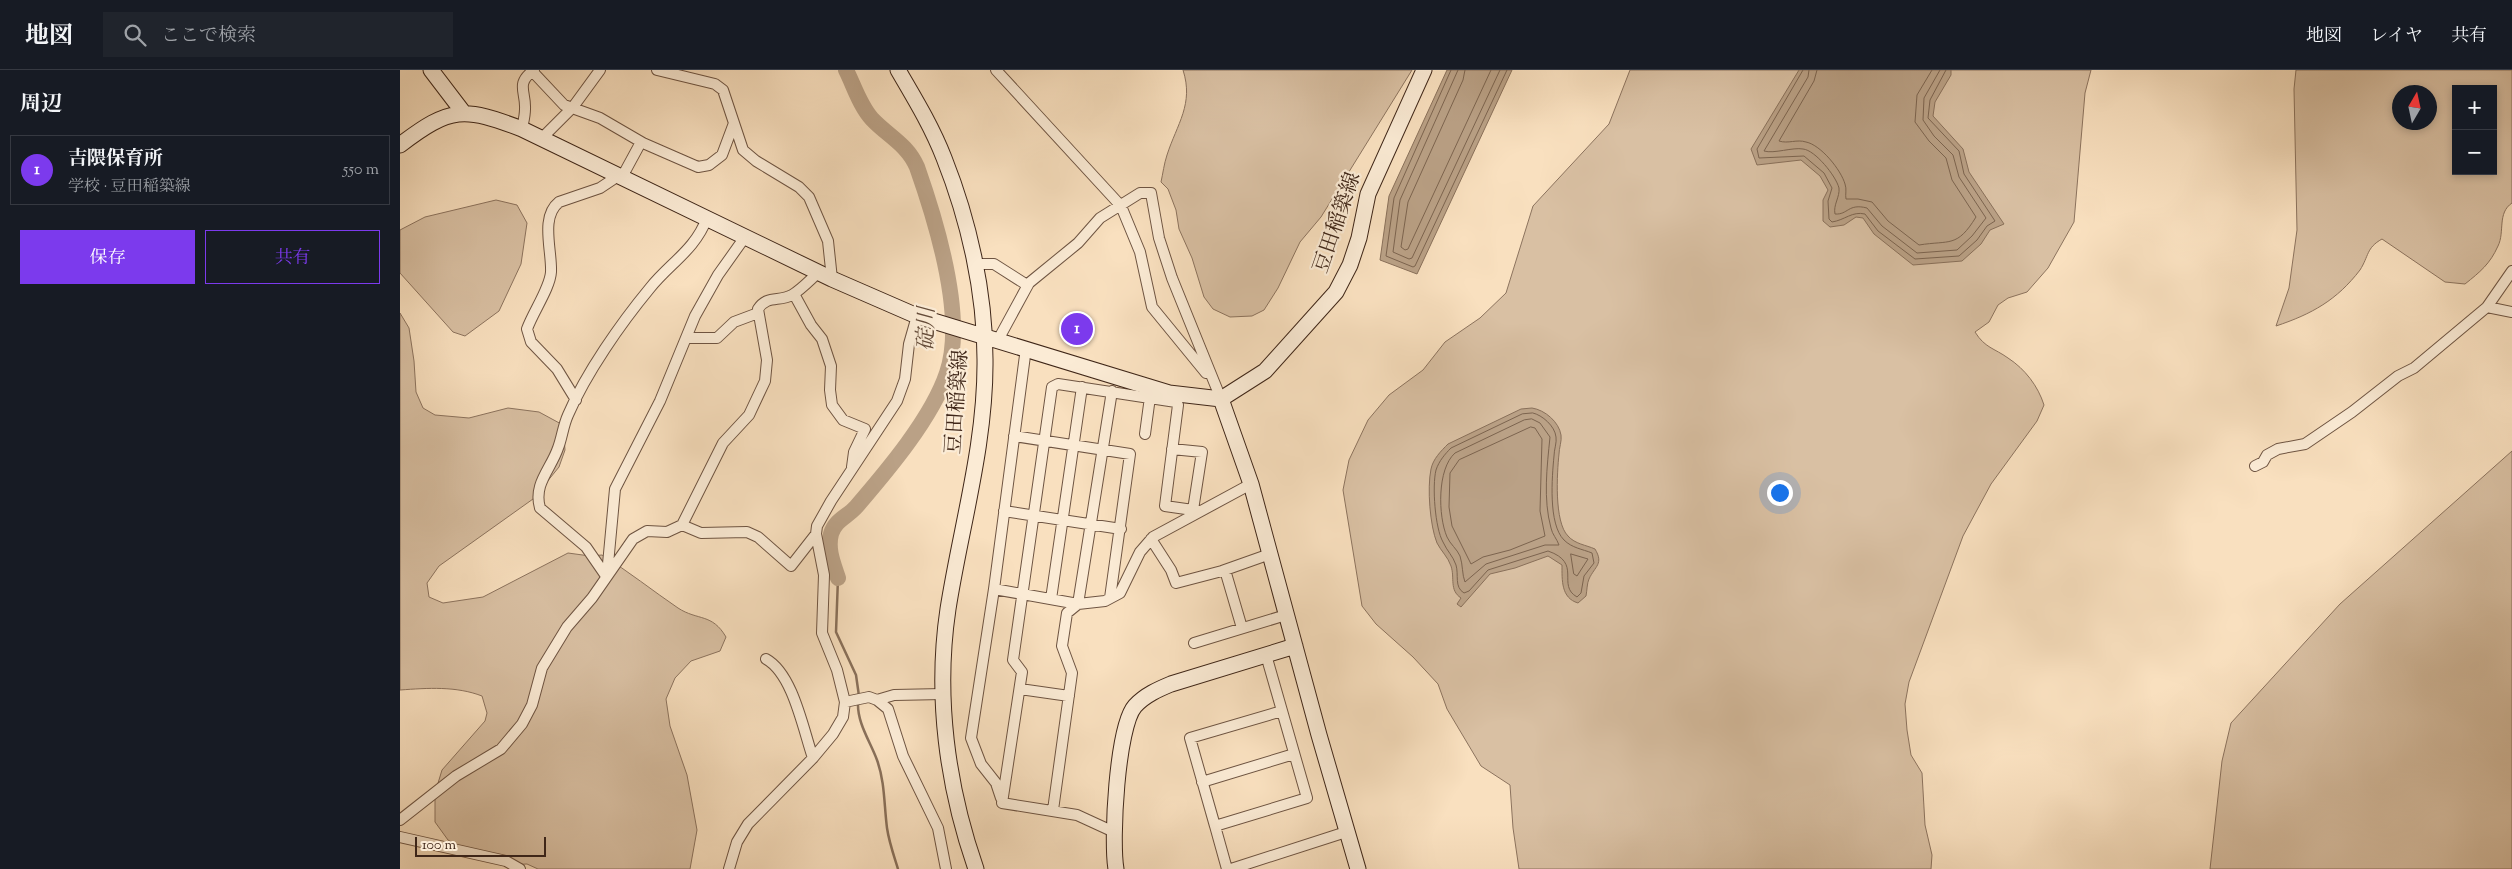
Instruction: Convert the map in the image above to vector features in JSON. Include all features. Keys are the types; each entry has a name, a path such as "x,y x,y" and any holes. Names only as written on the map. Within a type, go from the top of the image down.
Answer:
{"street":[{"path":"431,70 463,112"},
{"path":"541,139 572,109 600,70"},
{"path":"657,70 715,84 723,90 743,150 756,161 799,187 809,197 828,241 826,275"},
{"path":"400,145 435,122 463,112 489,117 522,129 826,275 917,316 976,334 981,298 975,264 959,201 944,158 928,122 898,70"},
{"path":"996,70 1121,206 1140,252 1152,308 1213,381"},
{"name":"豆田稲築線","path":"976,334 1026,348 1178,398 1221,399 1266,371 1336,292 1350,265 1360,238 1368,194 1424,70"},
{"path":"522,129 526,109 522,86 523,80 533,71 560,101 572,109 600,118 641,142 702,167 716,161 722,155 734,123"},
{"path":"576,400 557,369 531,342 527,329 550,278 550,212 559,202 600,188 620,177 641,142"},
{"path":"998,340 1028,285 1078,243 1100,218 1140,194 1152,193 1153,212 1166,262 1221,399 1251,484 1346,832 1358,869"},
{"path":"606,576 586,547 540,508 538,500 541,480 558,449 567,416 616,334 650,287 694,244 707,218"},
{"path":"606,576 615,489 660,401 695,316 745,236"},
{"path":"975,264 994,264 1028,285"},
{"path":"2255,466 2263,462 2267,456 2278,449 2305,444 2440,348 2487,306 2512,271"},
{"path":"400,820 456,776 501,749 522,724 532,705 542,668 567,627 592,598 638,534 647,531 667,532 682,525 723,443 749,415 765,381 767,360 758,313 762,302 794,294 826,275"},
{"path":"794,294 811,326 822,340 832,366 830,390 832,405 843,420 865,429 854,452 852,469"},
{"path":"2487,306 2512,312"},
{"path":"687,338 717,338 734,322 758,313"},
{"path":"730,869 737,842 748,824 813,758 839,725 845,712 845,702 837,670 822,633 824,575 816,534 817,526 831,501 899,397 905,379 909,344 917,316"},
{"name":"豆田稲築線","path":"976,334 985,358 981,426 948,610 943,694 952,781 967,844 976,869"},
{"path":"1002,803 996,784 981,764 971,738 994,589 1026,348"},
{"path":"1002,803 1022,672 1013,660 1054,385 1150,397 1178,398 1165,506 1196,511"},
{"path":"1051,599 1082,387"},
{"path":"1053,810 1072,673 1062,640 1067,613 1078,604 1112,391"},
{"path":"1144,434 1150,397"},
{"path":"1014,436 1130,454 1110,598"},
{"path":"1172,449 1202,452 1196,511"},
{"path":"994,589 1078,604 1105,601 1120,592 1140,552 1151,539 1196,511 1251,484"},
{"path":"1004,512 1121,528"},
{"path":"682,525 701,533 747,532 758,536 791,566 816,534"},
{"path":"1151,539 1171,570 1176,583 1225,570 1270,554"},
{"path":"1225,570 1242,628"},
{"path":"1194,643 1286,615"},
{"path":"1116,869 1114,832 1124,729 1135,706 1155,691 1171,684 1295,646"},
{"path":"1215,826 1307,798 1266,655"},
{"path":"766,659 773,663 787,682 813,758"},
{"path":"1020,690 1069,696"},
{"path":"845,702 861,697 877,700 894,695 943,694"},
{"path":"877,700 888,709 903,756 938,828 946,869"},
{"path":"1227,869 1190,738 1282,711"},
{"path":"1202,782 1294,754"},
{"path":"1002,803 1077,815 1114,832"},
{"path":"1231,869 1346,832"},
{"path":"400,838 506,861 520,869"}],"shaded area":[{"path":"1183,70 1412,70 1321,217 1300,242 1278,288 1264,310 1252,316 1230,317 1213,309 1204,297 1192,258 1179,229 1176,210 1168,189 1161,182 1167,155 1185,104 1187,93"},
{"path":"1630,70 2091,70 2085,93 2074,222 2048,268 2027,292 2008,298 1998,305 1989,322 1975,332 1986,345 2014,362 2025,373 2038,391 2044,405 2037,421 1991,484 1963,536 1909,682 1905,704 1907,730 1911,755 1922,773 1925,825 1932,855 1931,869 1519,869 1513,828 1510,785 1481,766 1447,709 1438,684 1413,657 1376,624 1362,606 1343,490 1349,460 1368,420 1389,395 1423,370 1445,342 1480,318 1506,293 1533,206 1609,124"},
{"path":"2296,70 2512,70 2512,203 2504,212 2500,241 2492,258 2465,284 2445,282 2382,239 2370,249 2360,270 2351,281 2333,298 2312,311 2276,326 2289,288 2297,230 2294,89"},
{"path":"496,200 517,205 527,223 521,264 499,311 465,336 453,332 400,273 400,230 425,217"},
{"path":"400,313 409,328 416,392 423,408 435,415 469,418 508,408 539,412 563,425 565,450 559,467 533,499 439,566 427,583 429,597 443,603 483,597 568,553 590,556 602,555 678,608 715,624 726,637 720,651 691,661 675,678 666,699 670,726 687,775 697,830 690,869 538,869 527,864 505,865 472,854 448,840 435,822 435,793 442,770 485,721 487,713 482,696 472,693 442,688 400,690"},
{"path":"2512,451 2512,869 2210,869 2222,761 2231,723 2340,604"}],"water":[{"path":"1447,70 1512,70 1417,274 1380,260 1389,196"},
{"path":"1799,70 1951,70 1951,75 1935,102 1933,116 1963,149 1969,172 2004,224 1990,230 1981,244 1962,261 1913,265 1874,234 1863,218 1856,217 1844,225 1830,227 1823,221 1823,200 1828,190 1820,176 1801,160 1757,165 1751,149"},
{"path":"1532,408 1542,411 1551,417 1560,430 1558,509 1560,520 1568,536 1574,541 1595,549 1599,558 1598,565 1588,581 1586,596 1578,603 1572,601 1565,593 1562,565 1548,556 1515,568 1490,574 1461,607 1457,604 1461,598 1457,595 1454,588 1451,566 1437,543 1433,527 1429,496 1432,465 1448,444 1521,409"}],"waterway":[{"name":"碇川","path":"838,578 830,551 833,529 838,522 856,507 881,477 908,443 931,408 947,373 952,351 953,325 951,298 940,241 917,167 903,146 868,114 846,70"},
{"path":"838,578 836,632 856,675 859,696"},
{"path":"858,702 862,725 880,768 888,833 898,869"}],"place":[{"name":"吉隈保育所","path":"1077,329"}]}
